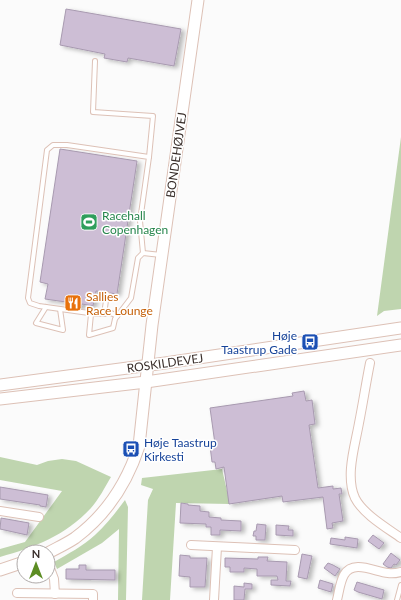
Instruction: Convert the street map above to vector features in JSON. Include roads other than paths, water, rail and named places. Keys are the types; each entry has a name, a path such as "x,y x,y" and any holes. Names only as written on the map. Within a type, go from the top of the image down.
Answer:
{"main road":[{"name":"BONDEHØJVEJ","path":"56,549 73,539 86,529 111,503 133,464 139,446 152,325 198,0"},
{"name":"ROSKILDEVEJ","path":"0,385 401,328"},
{"name":"ROSKILDEVEJ","path":"0,399 146,382 401,345"},
{"path":"0,570 16,565"}],"street":[{"path":"370,363 352,462 352,488 355,499 360,506 373,518 401,538"},
{"path":"0,511 39,517"},
{"path":"191,545 295,550"},
{"path":"214,600 217,547"},
{"path":"337,600 344,576 353,568 359,567 389,573 401,572"},
{"path":"54,584 55,594"},
{"path":"17,593 93,594 92,600"}],"lane":[{"path":"95,61 93,112 153,116 140,221 143,253"},
{"path":"117,316 111,313 91,314 30,304 28,298 48,150 53,145 67,145 149,157"},
{"path":"143,253 162,256"},
{"path":"91,314 90,335 114,328 115,319 131,298 137,260 143,253"},
{"path":"104,314 107,294"},
{"path":"46,307 36,323 63,330 60,309"},
{"path":"397,600 401,584"}],"place":[{"name":"Racehall Copenhagen","path":"89,222"},
{"name":"Sallies Race Lounge","path":"73,303"},
{"name":"Høje Taastrup Gade","path":"310,342"},
{"name":"Høje Taastrup Kirkesti","path":"131,449"}]}
